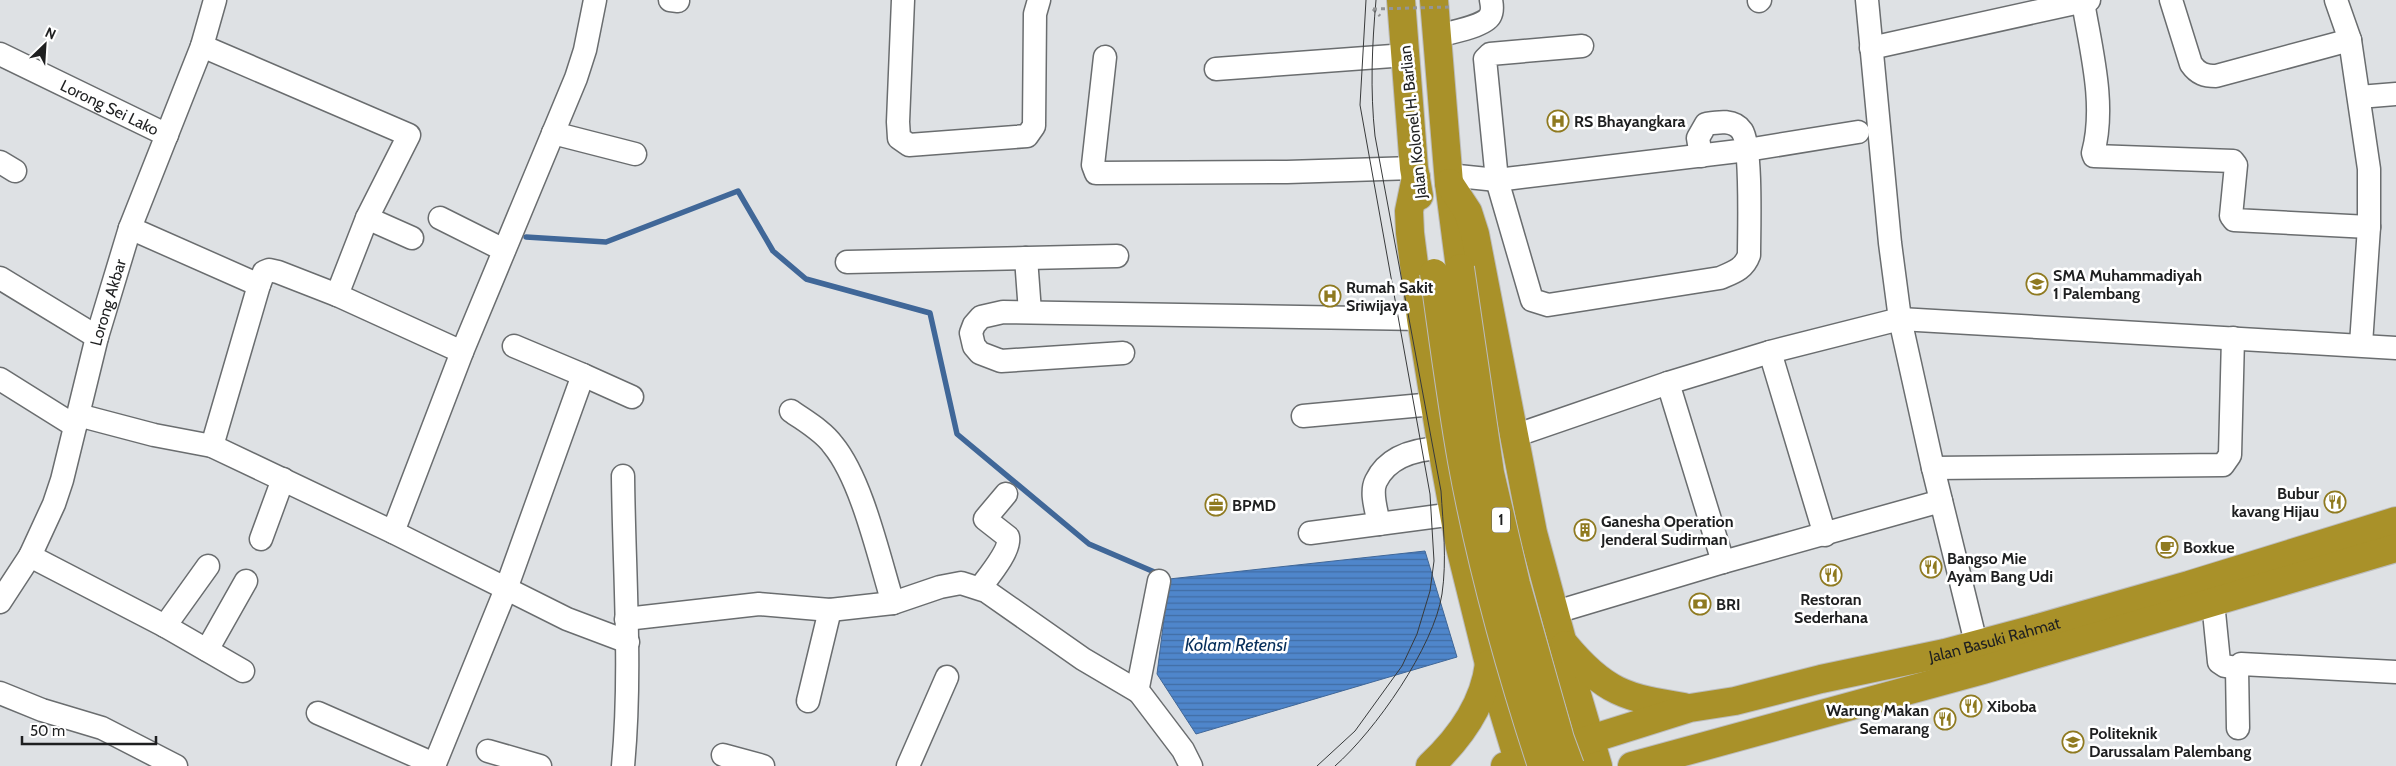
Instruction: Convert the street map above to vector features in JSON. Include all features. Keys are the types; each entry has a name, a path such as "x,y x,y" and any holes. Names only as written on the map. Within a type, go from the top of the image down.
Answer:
{"highway":[{"name":"Jalan Kolonel H. Barlian","path":"1401,0 1415,172 1447,271"},
{"name":"Jalan Kolonel H. Barlian","path":"1443,3 1437,36 1449,179 1447,271"},
{"path":"1415,172 1409,211 1421,319 1434,404 1460,547 1489,664 1521,765"},
{"path":"1449,179 1468,212 1475,234 1534,533 1589,740 1598,766"},
{"name":"1","path":"1447,271 1462,462 1496,614 1519,697 1521,765"},
{"name":"1","path":"1447,271 1516,584 1560,739 1570,766"},
{"name":"Jalan Basuki Rahmat","path":"1521,765 1589,740 1690,708 1735,701 1805,682 1936,654 2198,582 2396,521"},
{"path":"1460,547 1476,566 1493,573 1520,564 1525,560 1534,533"},
{"name":"Jalan Basuki Rahmat","path":"1632,766 1982,670 2396,548"},
{"path":"1564,644 1583,667 1616,690 1654,703 1690,708"},
{"path":"1430,766 1453,742 1478,704 1486,681 1489,664"},
{"path":"1691,766 1712,744"}],"street":[{"name":"Lorong Akbar","path":"0,602 30,556 54,504 97,337 130,228 202,46 215,0"},
{"path":"393,532 462,352 581,64 595,0"},
{"path":"903,0 898,122 899,138 909,145 1027,136 1031,132 1034,126 1035,14 1039,0"},
{"path":"1437,36 1468,28 1487,20 1491,14 1491,0"},
{"path":"1866,0 1890,244 1900,319 1933,468 1976,643"},
{"path":"2171,0 2191,64 2195,70 2208,76 2216,76 2350,40"},
{"path":"2336,0 2350,40 2369,169 2369,227 2360,344"},
{"path":"1871,48 2086,1 2098,116 2094,156 2233,161 2236,165 2232,216 2234,220 2369,227"},
{"path":"202,46 409,135 367,218 337,295"},
{"path":"1582,46 1490,54 1486,59 1497,180 1529,294 1537,303 1548,305 1720,278 1739,270 1746,264 1749,255 1747,150 1743,132 1736,126 1722,121 1706,124 1698,138 1701,156"},
{"name":"Lorong Sei Lako","path":"0,54 167,135"},
{"path":"1216,70 1406,55"},
{"path":"1105,57 1093,165 1096,173 1415,172"},
{"path":"2359,97 2396,94"},
{"path":"1449,179 1497,180 1747,150 1858,132"},
{"path":"553,133 635,154"},
{"path":"367,218 412,238"},
{"path":"440,218 504,250"},
{"path":"130,228 259,285"},
{"path":"847,262 1117,256"},
{"path":"1026,258 1030,312"},
{"path":"212,446 264,272 273,270 337,295 462,352"},
{"path":"0,278 97,337"},
{"path":"1123,353 1001,362 980,353 974,346 971,333 974,325 981,318 1003,312 1421,319"},
{"path":"1514,436 1668,383 1770,352 1900,319 2360,344 2396,348"},
{"path":"1933,468 2223,465 2230,455 2233,338"},
{"path":"514,346 632,397"},
{"path":"1770,352 1824,535"},
{"path":"318,713 434,765 506,589 583,375"},
{"path":"0,379 76,421 212,446 393,532 567,619 628,642"},
{"path":"1668,383 1723,562"},
{"path":"1302,416 1434,404"},
{"path":"791,411 830,441 849,469 859,494 893,603"},
{"path":"1379,524 1374,496 1375,482 1396,458 1425,449 1442,448"},
{"path":"624,476 628,642 628,708 624,766"},
{"path":"261,539 283,479"},
{"path":"980,588 1008,543 1008,537 984,519 1006,494"},
{"path":"1556,612 1723,562 1941,501"},
{"path":"1310,533 1454,514"},
{"path":"30,556 165,626 243,671"},
{"path":"165,626 208,566"},
{"path":"207,650 246,581"},
{"path":"1139,692 1138,682 1159,582"},
{"path":"626,619 759,604 830,610 893,603 940,587 961,583 980,588 1083,659 1139,692 1183,750 1191,766"},
{"path":"2213,602 2219,662 2225,666 2237,668 2239,665 2247,663 2396,672"},
{"path":"808,701 830,610"},
{"path":"2237,668 2238,728"},
{"path":"908,766 947,677"},
{"path":"0,693 42,710 102,728 176,766"},
{"path":"488,751 540,766"},
{"path":"723,754 763,766"}],"path":[{"path":"1373,8 1443,3"}],"water":[{"name":"Kolam Retensi","path":"1425,551 1457,657 1196,734 1157,674 1169,579"}],"waterway":[{"path":"526,237 606,242 738,191 773,251 806,279 930,313 957,434 1089,544 1159,574"}],"tram line":[{"path":"1317,766 1355,731 1402,666 1417,634 1430,591 1434,561 1430,494 1360,105 1366,0"},
{"path":"1335,766 1351,751 1384,710 1415,662 1428,638 1437,615 1442,594 1444,568 1441,491 1375,136 1372,68 1376,0"}],"place":[{"name":"RS Bhayangkara","path":"1558,121"},
{"name":"SMA Muhammadiyah 1 Palembang","path":"2037,284"},
{"name":"Rumah Sakit Sriwijaya","path":"1330,296"},
{"name":"Bubur kavang Hijau","path":"2335,502"},
{"name":"BPMD","path":"1216,505"},
{"name":"Ganesha Operation Jenderal Sudirman","path":"1585,530"},
{"name":"Boxkue","path":"2167,547"},
{"name":"Bangso Mie Ayam Bang Udi","path":"1931,567"},
{"name":"Restoran Sederhana","path":"1831,575"},
{"name":"BRI","path":"1700,604"},
{"name":"Xiboba","path":"1971,706"},
{"name":"Warung Makan Semarang","path":"1945,719"},
{"name":"Politeknik Darussalam Palembang","path":"2073,742"}]}
